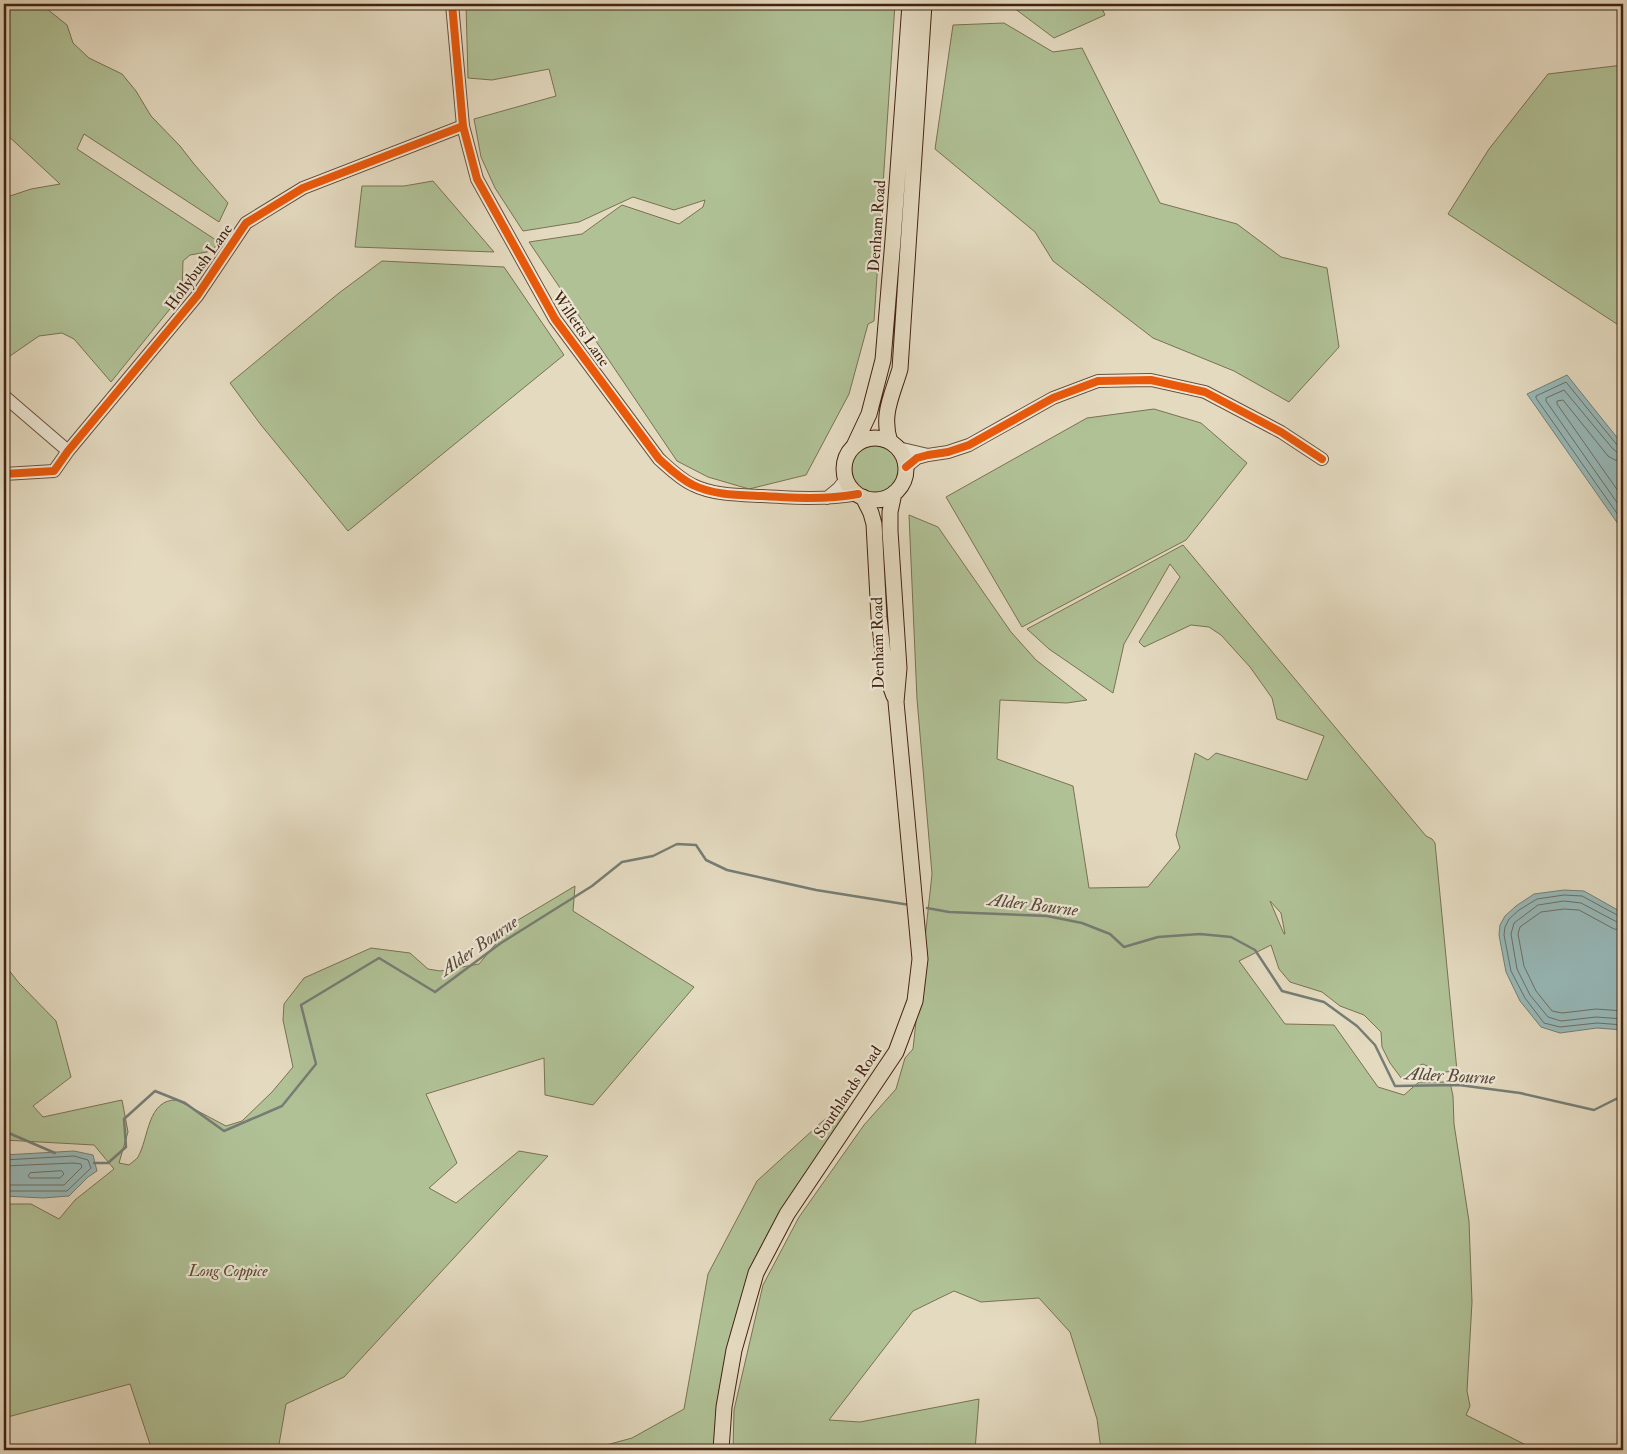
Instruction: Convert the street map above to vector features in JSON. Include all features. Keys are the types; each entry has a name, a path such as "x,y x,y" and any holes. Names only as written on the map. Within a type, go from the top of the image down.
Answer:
{"main road":[{"name":"Denham Road","path":"854,446 869,414 883,360 894,240 910,4"},
{"name":"Denham Road","path":"894,445 886,430 885,418 900,369 924,4"},
{"path":"872,438 881,439 894,445 903,457 906,468 904,479 894,493 878,500 860,496 850,488 844,470 845,461 854,446 872,438"},
{"name":"Denham Road","path":"894,493 890,512 890,531 899,668 896,702"},
{"name":"Denham Road","path":"860,496 871,513 874,524 879,617 885,671 896,702"},
{"name":"Southlands Road","path":"721,1450 724,1407 734,1350 756,1273 787,1214 896,1052 915,1001 920,959 896,702"}],"street":[{"name":"Willetts Lane","path":"452,4 463,126 477,179 555,319 659,459 685,480 707,490 741,495 802,499 860,496"},
{"name":"Hollybush Lane","path":"4,474 54,471 68,451 198,296 246,223 303,188 463,126"},
{"path":"906,468 911,462 928,454 948,452 969,445 1053,398 1098,382 1151,380 1205,392 1281,432 1322,459"},
{"path":"4,396 68,451"},
{"path":"894,445 928,454"},
{"path":"827,498 846,479"}],"green space":[{"path":"4,4 41,4 67,25 73,43 89,58 122,74 136,91 151,116 180,146 228,203 219,222 84,134 77,149 219,242 212,251 190,255 183,261 182,294 111,382 74,339 62,333 39,336 10,356 4,348 4,198 31,189 60,184 4,132"},
{"path":"466,4 895,4 874,321 868,324 849,394 806,475 749,489 708,477 677,461 529,242 582,234 622,205 679,224 703,207 705,200 674,210 633,197 579,222 523,231 495,188 481,157 474,119 556,96 549,69 492,80 468,78"},
{"path":"949,4 1100,4 1105,15 1054,38 1014,8"},
{"path":"1004,23 1053,52 1082,48 1160,203 1237,224 1281,257 1327,268 1339,347 1289,402 1234,371 1153,338 1053,261 1035,232 935,149 953,25"},
{"path":"1623,65 1623,328 1448,214 1489,149 1548,74"},
{"path":"433,181 494,252 355,247 362,186 404,186"},
{"path":"382,261 504,267 564,355 348,531 261,425 230,383 339,293"},
{"path":"1154,409 1201,423 1247,463 1186,540 1022,627 946,497 1087,418"},
{"path":"870,445 880,445 892,452 899,464 899,474 892,486 880,493 870,493 862,489 855,482 851,474 851,464 855,456 862,449"},
{"path":"909,515 938,527 1011,632 1036,660 1087,700 1067,703 1000,700 997,759 1073,786 1089,888 1148,887 1180,848 1176,835 1195,753 1208,760 1216,753 1307,780 1324,736 1277,719 1272,698 1250,667 1221,635 1209,627 1191,625 1144,647 1139,642 1180,577 1170,564 1124,644 1113,693 1049,649 1027,629 1183,545 1426,836 1432,839 1435,843 1457,1071 1434,1073 1423,1064 1418,1066 1407,1078 1402,1079 1390,1063 1382,1047 1381,1032 1364,1015 1340,1006 1322,992 1290,982 1279,969 1271,945 1239,961 1285,1024 1334,1025 1378,1087 1404,1095 1419,1082 1450,1082 1453,1096 1454,1124 1469,1221 1472,1302 1467,1391 1470,1406 1466,1415 1536,1450 1101,1450 1097,1419 1070,1332 1039,1298 981,1302 954,1291 913,1311 829,1420 860,1422 979,1399 975,1450 733,1450 734,1410 763,1285 799,1217 864,1125 896,1089 905,1058 913,1049 932,874 917,699","holes":["1270,901 1281,913 1285,934"]},
{"name":"Long Coppice","path":"575,886 573,911 694,987 593,1105 545,1095 544,1058 426,1094 457,1163 429,1188 456,1203 519,1151 548,1156 344,1377 286,1404 278,1450 152,1450 130,1384 4,1418 4,1204 31,1204 59,1219 75,1200 114,1169 94,1145 4,1140 4,964 19,983 56,1021 71,1077 33,1106 43,1117 122,1100 128,1132 119,1163 129,1165 138,1157 142,1149 154,1113 167,1101 177,1100 226,1126 242,1121 272,1092 293,1067 283,1020 284,1004 304,978 371,948 410,953 428,969 440,971 479,964 513,923"},
{"path":"836,1109 848,1113 753,1267 745,1289 725,1378 714,1446 700,1450 588,1450 632,1438 684,1409 708,1274 757,1181"}],"water":[{"path":"1567,375 1623,445 1623,531 1527,394"},
{"path":"1564,890 1584,891 1623,913 1623,1030 1597,1028 1560,1033 1541,1027 1520,1001 1506,972 1499,935 1500,925 1505,916 1534,894"},
{"path":"74,1151 93,1155 97,1171 88,1177 69,1196 43,1198 4,1196 4,1155"}],"waterway":[{"name":"Alder Bourne","path":"94,1163 108,1163 126,1147 124,1119 155,1091 185,1103 224,1131 282,1106 316,1064 301,1005 379,958 435,992 501,943 592,886 622,862 653,856 677,844 696,845 706,860 727,870 816,890 910,905"},
{"name":"Alder Bourne","path":"927,908 949,912 1047,916 1082,923 1110,934 1124,947 1158,937 1200,934 1231,937 1255,950 1282,991 1324,1002 1357,1026 1375,1045 1395,1086 1459,1085 1520,1093 1594,1110 1616,1099 1623,1098"},
{"name":"Alder Bourne","path":"4,1131 55,1153"}],"cycle path":[{"path":"452,4 463,126 477,179 555,319 659,459 688,483 718,493 809,498 858,494"},
{"path":"4,474 54,471 68,451 197,296 246,223 303,188 463,126"},
{"path":"906,467 917,458 948,452 969,445 1053,398 1098,381 1151,380 1205,392 1281,432 1322,459"}]}
